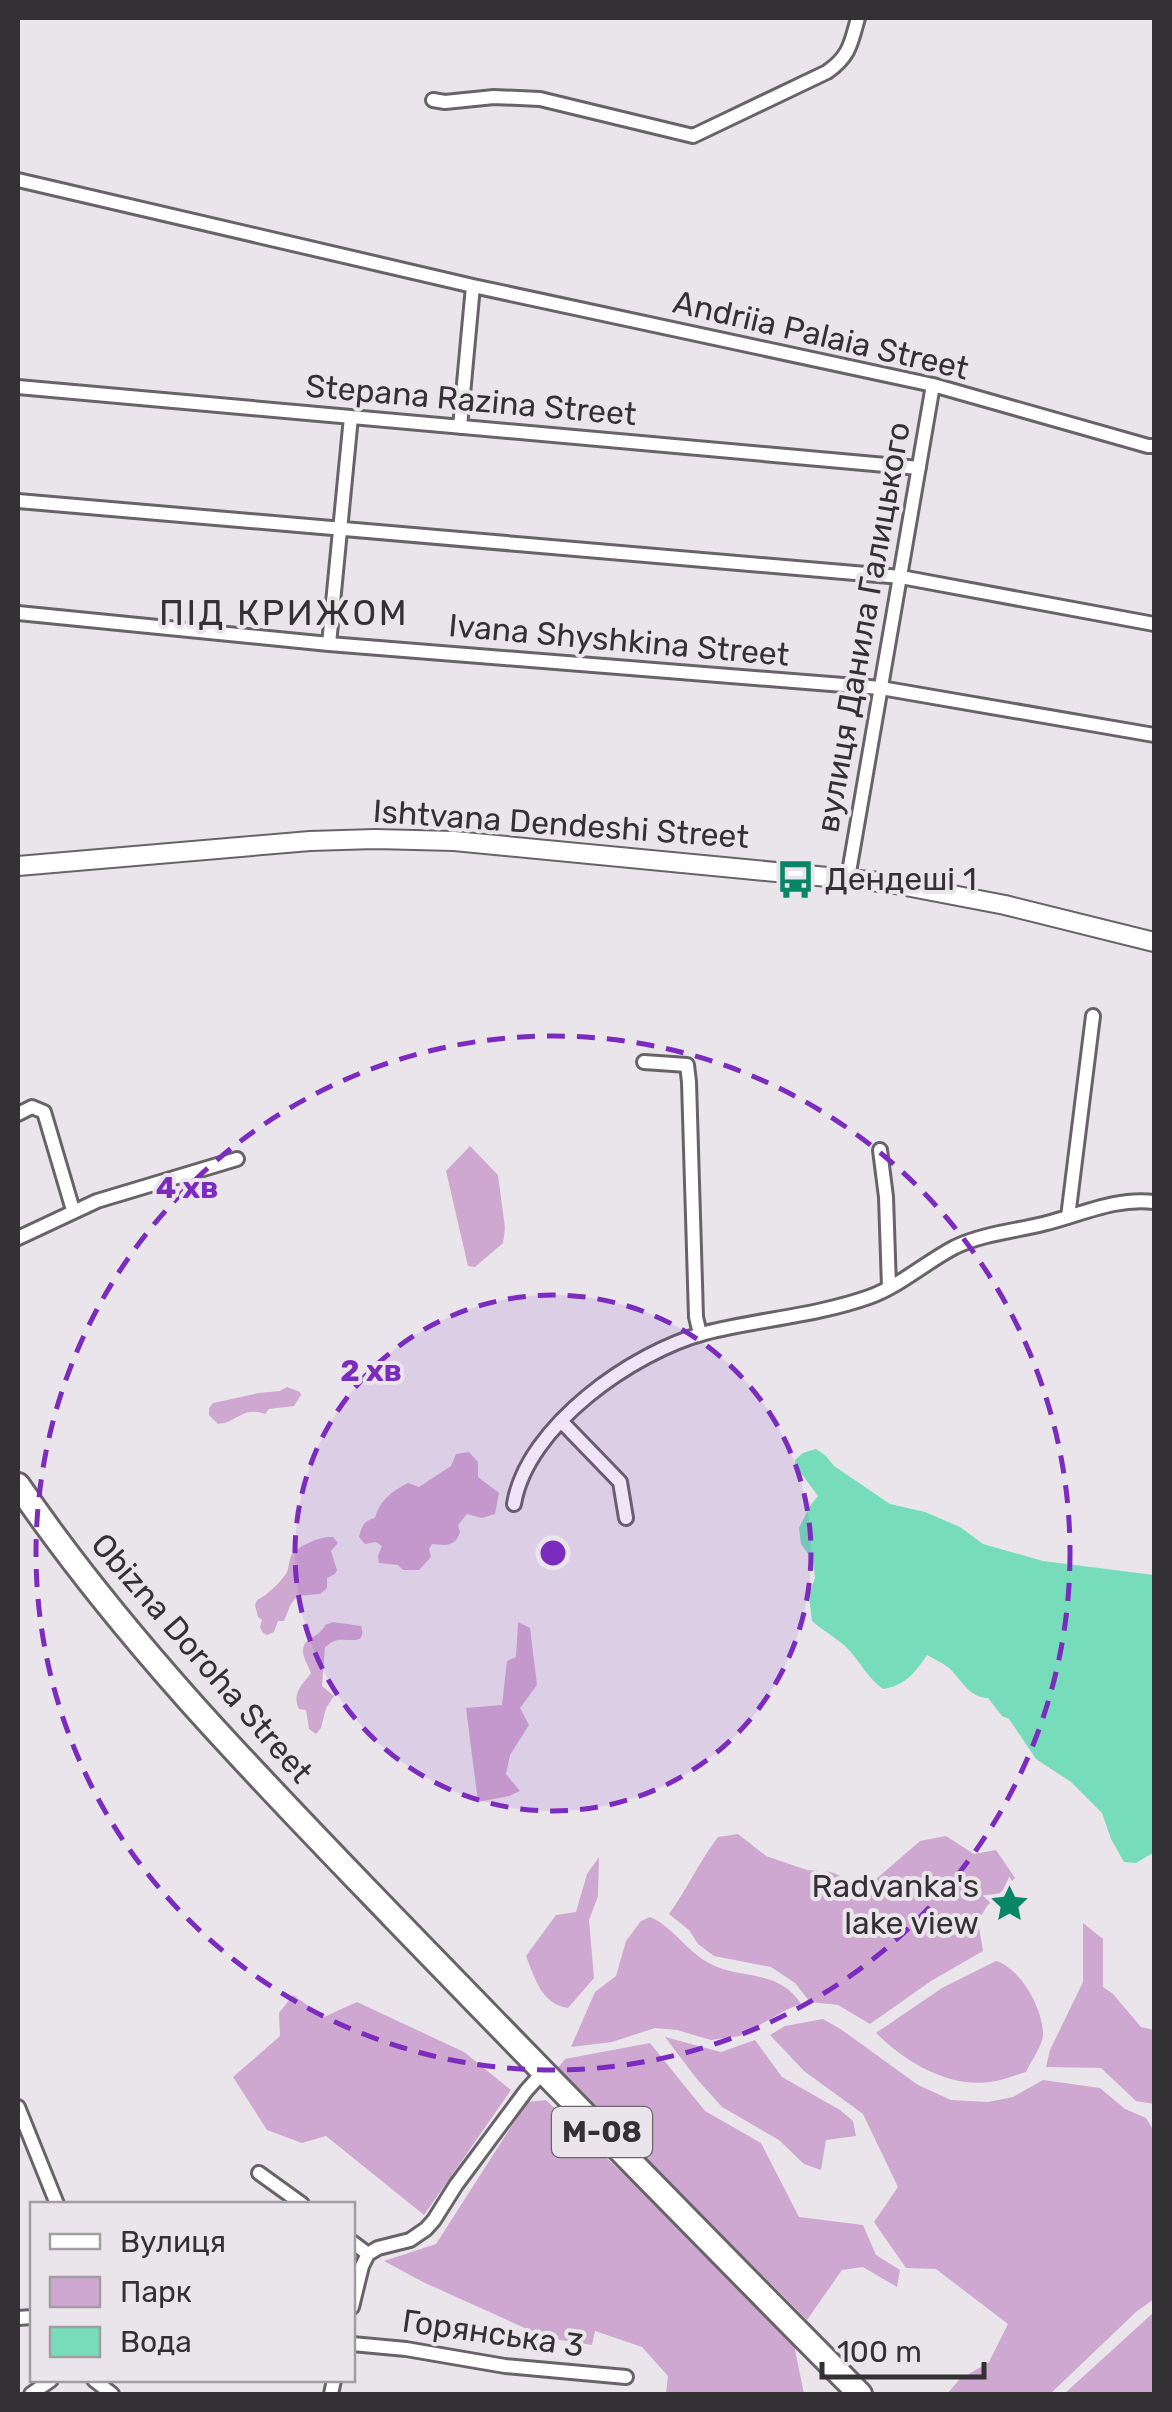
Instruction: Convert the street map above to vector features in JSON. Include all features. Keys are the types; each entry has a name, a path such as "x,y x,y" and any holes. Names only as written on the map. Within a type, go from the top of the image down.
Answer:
{"highway":[{"name":"Obizna Doroha Street","path":"18,1485 89,1583 154,1660 543,2072"},
{"name":"М-08","path":"543,2072 860,2394"}],"street":[{"path":"433,100 540,100 693,136 841,62 850,49 858,18"},
{"name":"Andriia Palaia Street","path":"18,180 473,286 933,386 1154,446"},
{"path":"460,427 473,286"},
{"name":"вулиця Данила Галицького","path":"848,878 933,386"},
{"name":"Stepana Razina Street","path":"18,387 919,468"},
{"path":"329,644 352,417"},
{"path":"18,502 900,577 1154,624"},
{"name":"Ivana Shyshkina Street","path":"18,613 329,644 881,688 1154,735"},
{"name":"Ishtvana Dendeshi Street","path":"18,866 310,840 375,838 497,845 920,888 1154,942"},
{"path":"1068,1216 1092,1016"},
{"path":"644,1062 686,1065 696,1316 700,1334"},
{"path":"18,1114 32,1107 44,1112 73,1210"},
{"path":"880,1150 889,1287"},
{"path":"18,1238 73,1210 236,1159"},
{"path":"514,1504 530,1462 582,1400 616,1375 674,1345 700,1334 823,1311 874,1296 973,1240 1119,1203 1154,1202"},
{"path":"561,1421 620,1482 626,1518"},
{"path":"355,2295 368,2254 410,2240 426,2229 543,2072"},
{"path":"18,2107 56,2202"},
{"path":"259,2173 299,2202"},
{"path":"355,2244 368,2254"},
{"name":"Горянська 3","path":"355,2344 504,2366 626,2378"}],"green space":[{"path":"470,1146 498,1175 505,1228 503,1243 475,1267 468,1266 446,1171"},
{"path":"287,1387 300,1392 294,1406 269,1409 265,1414 245,1413 218,1424 209,1415 213,1403"},
{"path":"469,1452 478,1462 478,1477 499,1493 495,1514 482,1518 467,1514 458,1525 460,1532 455,1541 432,1544 431,1557 419,1570 379,1563 382,1546 376,1542 365,1544 359,1537 364,1525 375,1518 383,1502 397,1489 408,1483 419,1487 451,1466 456,1454"},
{"path":"333,1537 338,1543 331,1551 337,1570 327,1578 327,1588 320,1594 297,1596 274,1632 263,1633 257,1600 285,1576 294,1552 308,1543"},
{"path":"333,1622 361,1626 362,1636 356,1640 336,1640 325,1647 322,1686 334,1696 316,1734 309,1729 306,1710 299,1709 296,1698 311,1673 303,1650 306,1642"},
{"path":"518,1622 530,1628 537,1685 520,1708 529,1725 510,1755 506,1774 520,1791 478,1802 466,1708 502,1705 507,1661 516,1657"},
{"path":"738,1834 766,1856 807,1870 831,1872 867,1887 920,1841 946,1836 974,1854 996,1850 1015,1878 978,1921 983,1951 931,1981 870,2024 838,2005 810,2002 795,1983 771,1967 714,1956 669,1914 718,1837"},
{"path":"599,1857 598,1896 589,1920 594,1978 568,2008 559,2006 545,1996 526,1956 556,1915 576,1912 587,1874"},
{"path":"650,1917 707,1962 781,1984 801,2004 740,2036 711,2040 655,2028 612,2042 571,2047 595,1992 616,1976 626,1941 641,1921"},
{"path":"1083,1923 1103,1939 1103,1987 1141,2027 1154,2030 1154,2104 1136,2101 1101,2068 1046,2067 1050,2050 1083,1982"},
{"path":"996,1961 1021,1980 1042,2024 1039,2048 1026,2072 979,2083 947,2078 916,2064 876,2033 942,1988"},
{"path":"293,1995 324,2017 357,2002 464,2052 511,2090 424,2215 326,2136 302,2143 267,2130 233,2077 280,2036 279,2013"},
{"path":"823,2019 918,2085 951,2100 988,2102 1013,2097 1043,2080 1100,2088 1125,2109 1146,2118 1154,2131 1154,2299 1050,2394 947,2394 959,2380 989,2362 1008,2324 936,2269 906,2268 874,2222 898,2187 863,2114 804,2071 770,2035 785,2026"},
{"path":"665,2037 721,2052 755,2040 782,2077 853,2121 856,2136 826,2140 821,2170 804,2164 779,2140 722,2107"},
{"path":"650,2043 705,2111 761,2143 799,2217 863,2225 876,2255 900,2270 897,2287 863,2267 842,2270 807,2320 557,2069 565,2059"},
{"path":"546,2100 794,2345 804,2394 666,2394 668,2376 642,2347 595,2331 592,2345 547,2338 384,2261 436,2244 527,2102"},
{"path":"1154,2312 1154,2394 1064,2394"}],"water":[{"path":"816,1449 890,1504 925,1512 960,1527 983,1544 1043,1561 1154,1575 1154,1854 1136,1863 1124,1862 1102,1813 1071,1782 1036,1759 1009,1719 988,1698 970,1691 947,1666 927,1655 909,1677 883,1689 845,1646 812,1621 809,1596 815,1578 813,1561 801,1544 799,1528 818,1496 795,1460"}],"place":[{"name":"Дендеші 1","path":"795,879"},
{"name":"Radvanka's lake view","path":"1009,1904"}],"district":[{"name":"ПІД КРИЖОМ","path":"284,613"}]}
